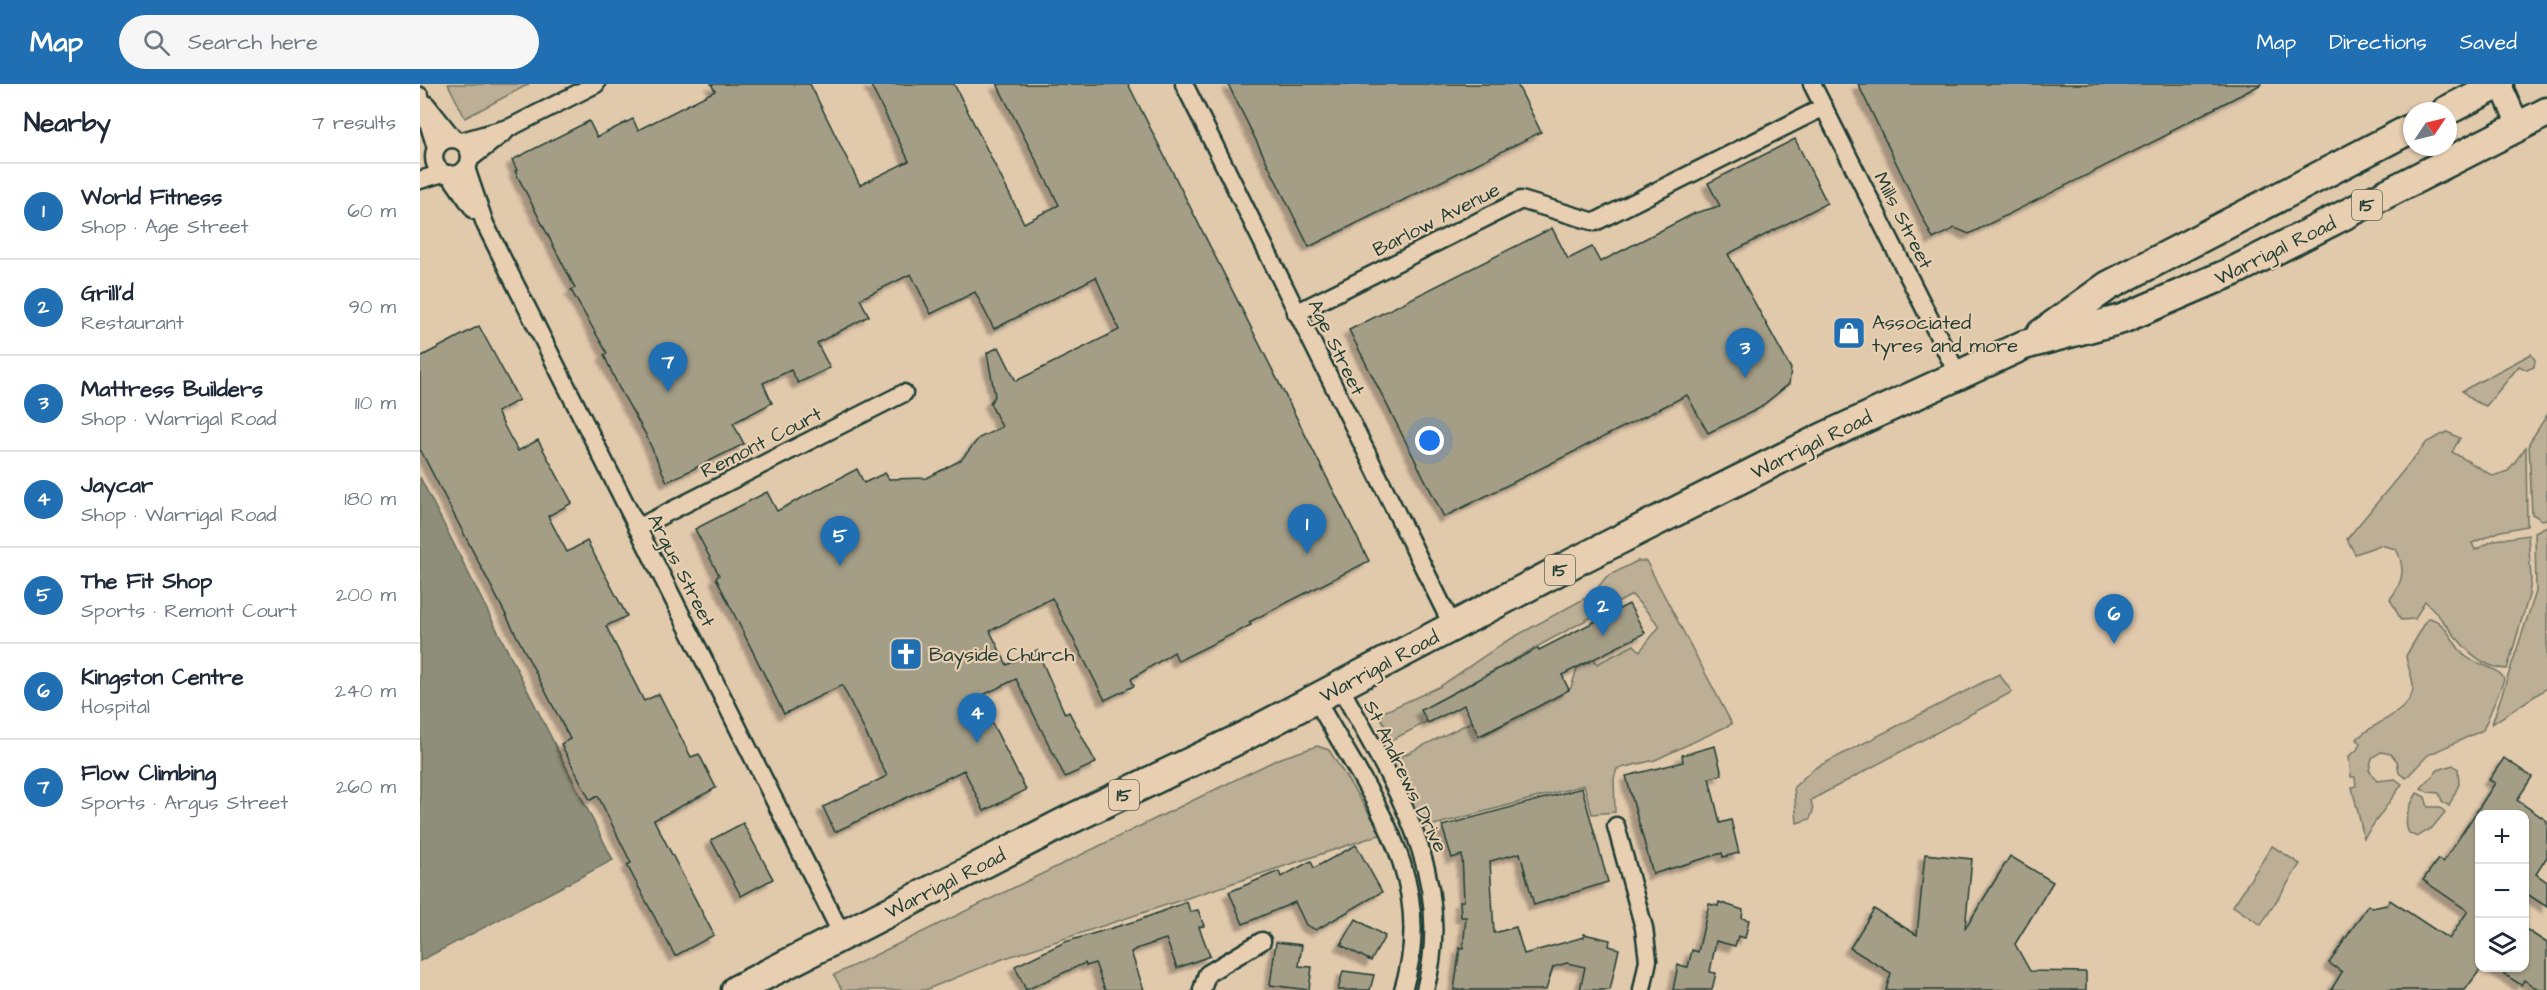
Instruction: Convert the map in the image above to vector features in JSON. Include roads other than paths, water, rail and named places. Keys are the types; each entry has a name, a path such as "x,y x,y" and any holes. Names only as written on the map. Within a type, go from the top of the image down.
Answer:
{"highway":[{"path":"2457,106 2500,84"},
{"name":"Warrigal Road","path":"736,990 1328,693 1811,443 2024,345 2122,319 2234,271 2547,112"},
{"name":"Warrigal Road","path":"2024,345 2108,286 2403,133"}],"street":[{"path":"420,180 459,173 512,127 596,84"},
{"name":"Age Street","path":"1184,84 1453,627"},
{"name":"Mills Street","path":"1812,84 1958,375"},
{"path":"2500,84 2519,126"},
{"path":"420,96 457,140 468,149 468,163"},
{"path":"420,96 435,151 436,165 446,174"},
{"name":"Barlow Avenue","path":"1296,313 1521,200 1595,222 1824,107"},
{"path":"420,165 443,141 457,140 512,127"},
{"name":"Argus Street","path":"468,163 485,224 842,935"},
{"name":"Argus Street","path":"446,174 485,224"},
{"name":"Remont Court","path":"637,528 904,393"},
{"name":"St Andrews Drive","path":"1328,693 1405,869 1410,887 1414,938 1412,958 1403,990"},
{"name":"St Andrews Drive","path":"1328,693 1380,759 1415,832 1428,870 1434,903 1435,936 1425,990"},
{"path":"1616,826 1644,928 1648,960 1642,990"},
{"path":"1202,990 1207,974 1262,941"}],"place":[{"name":"Associated tyres and more","path":"1849,333"},
{"name":"Mattress Builders","path":"1745,378"},
{"name":"Flow Climbing","path":"668,392"},
{"name":"World Fitness","path":"1307,554"},
{"name":"The Fit Shop","path":"840,566"},
{"name":"Grill'd","path":"1603,636"},
{"name":"Kingston Centre","path":"2114,644"},
{"name":"Bayside Church","path":"906,654"},
{"name":"Jaycar","path":"977,743"}]}
